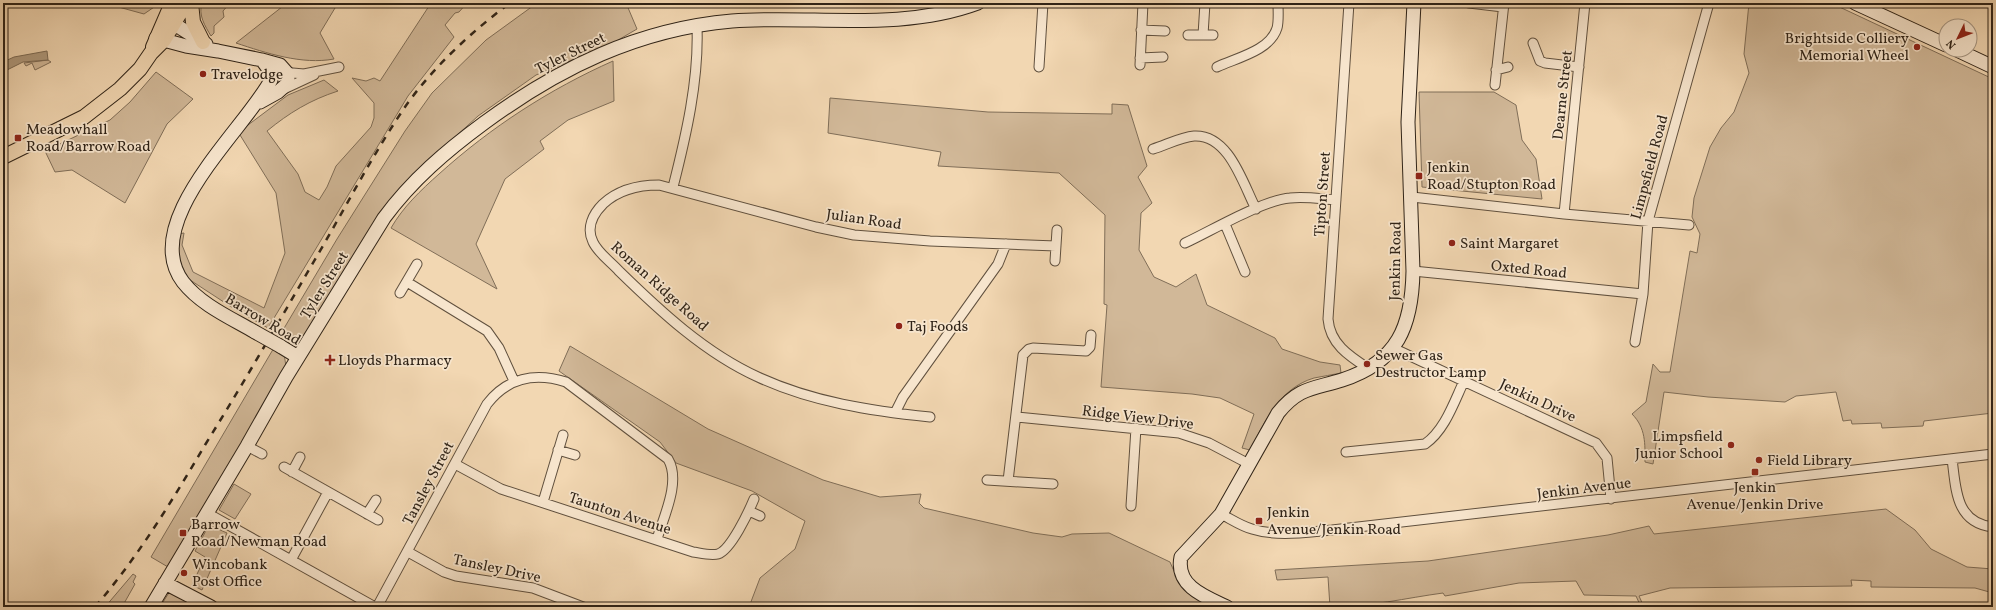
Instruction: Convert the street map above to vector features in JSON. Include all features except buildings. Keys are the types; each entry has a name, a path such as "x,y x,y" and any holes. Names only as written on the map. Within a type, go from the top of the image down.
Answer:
{"main road":[{"path":"168,25 172,3"},
{"path":"3,157 68,126 94,110 132,78 151,53 168,25 186,3"},
{"path":"192,3 193,22 203,42"}],"street":[{"name":"Tyler Street","path":"298,357 384,218 409,187 448,150 515,100 588,59 661,33 697,26 732,21 886,20 947,12 978,3"},
{"path":"1039,67 1043,3"},
{"path":"1143,3 1140,62 1163,57"},
{"path":"1203,35 1205,3"},
{"path":"1217,66 1255,50 1269,41 1278,26 1278,3"},
{"name":"Tipton Street","path":"1349,3 1329,327 1335,342 1345,353 1368,369"},
{"name":"Jenkin Road","path":"1226,607 1194,589 1183,577 1180,566 1182,557 1187,549 1210,528 1222,514 1278,413 1294,396 1304,390 1343,379 1368,369 1382,361 1392,348 1402,329 1411,306 1413,271 1412,197 1408,122 1414,3"},
{"path":"1469,3 1503,5 1495,84"},
{"name":"Dearne Street","path":"1564,214 1585,3"},
{"name":"Limpsfield Road","path":"1635,342 1643,294 1648,221 1709,3"},
{"path":"1855,3 1938,41"},
{"path":"168,25 218,51"},
{"path":"673,187 687,125 697,56 697,26"},
{"path":"1142,30 1165,31"},
{"path":"1188,35 1213,35"},
{"path":"160,39 201,49 262,60 284,70 320,72"},
{"path":"1533,43 1539,60 1545,63 1579,67"},
{"path":"1974,58 1993,67"},
{"path":"1531,66 1539,60"},
{"path":"272,91 320,72 339,67"},
{"path":"1496,70 1508,67"},
{"name":"Barrow Road","path":"151,607 164,583 248,446 298,357 213,307 189,288 176,268 172,249 175,228 194,189 215,154 254,107 272,91 288,82 284,70 272,80 272,91"},
{"path":"1153,149 1193,136 1215,141 1228,155 1256,209"},
{"name":"Roman Ridge Road","path":"673,187 659,184 634,187 623,191 607,201 593,217 591,226 593,243 645,296 707,347 732,363 779,386 852,407 930,417"},
{"name":"Julian Road","path":"673,187 816,227 854,235 930,241 1056,246"},
{"path":"1412,197 1564,214 1689,225"},
{"path":"1185,243 1256,209 1288,198 1336,200"},
{"path":"1225,224 1245,272"},
{"path":"1055,261 1057,230"},
{"path":"895,413 903,397 998,264 1006,244"},
{"path":"400,293 417,264"},
{"name":"Oxted Road","path":"1413,271 1643,294"},
{"path":"407,282 487,332 499,348 514,381 540,377 566,382 650,443 668,459 672,465 674,482 657,539"},
{"path":"1008,481 1017,417 1023,355 1026,351 1033,348 1086,351 1090,347 1091,335"},
{"name":"Jenkin Drive","path":"1392,348 1596,443 1604,451 1607,458 1611,499"},
{"name":"Tansley Street","path":"376,607 408,552 487,404 493,397 514,381"},
{"path":"1346,452 1425,444 1434,437 1443,423 1464,381"},
{"name":"Ridge View Drive","path":"1017,417 1179,433 1194,437 1250,464"},
{"path":"1131,506 1136,428"},
{"path":"543,502 563,435"},
{"path":"248,446 262,454"},
{"path":"558,450 575,455"},
{"name":"Jenkin Avenue","path":"1222,514 1252,529 1283,533 1304,532 1611,499 1993,454"},
{"path":"300,457 288,469 378,520"},
{"path":"1952,458 1958,500 1962,509 1975,522 1993,527"},
{"name":"Taunton Avenue","path":"455,464 501,489 693,552 718,554 727,547 749,511 754,499"},
{"path":"987,480 1052,484"},
{"path":"291,560 328,492"},
{"path":"367,514 376,500"},
{"path":"749,511 760,516"},
{"path":"208,513 376,607"},
{"name":"Tansley Drive","path":"408,552 444,572 456,576 533,588 583,607"},
{"path":"164,583 211,607"}],"shaded area":[{"path":"104,3 160,3 144,14"},
{"path":"202,3 230,3 223,11 224,17 214,26 214,33 211,36 204,24 201,12"},
{"path":"287,3 338,3 320,33 334,59 309,60 284,57 259,51 236,43"},
{"path":"431,3 467,3 459,12 455,13 445,25 454,37 408,96 268,328 233,308 187,278 177,260 178,234 184,233 182,245 193,272 264,308 285,253 276,193 240,135 240,131 288,95 324,80 338,91 300,108 283,118 267,131 298,174 305,192 319,200 327,187 336,166 371,127 374,118 374,103 352,78 366,81 374,78 380,81"},
{"path":"537,3 626,3 637,29 613,43 536,75 478,116 430,160 303,341 283,330 337,239 405,131 432,93 486,40"},
{"path":"1749,3 1831,3 1938,53 1938,58 1948,58 1993,79 1993,413 1924,421 1923,426 1882,428 1881,423 1852,424 1851,420 1843,421 1836,392 1796,396 1785,402 1708,397 1664,392 1653,464 1645,462 1644,436 1637,419 1632,414 1646,402 1653,364 1660,372 1670,372 1690,251 1697,253 1700,234 1692,217 1694,198 1710,147 1721,128 1734,112 1749,73 1744,54"},
{"path":"47,51 48,60 23,62 3,72 3,62 14,57"},
{"path":"48,60 51,62 35,70 32,63 26,66 24,63"},
{"path":"613,61 614,101 568,120 540,141 544,149 505,179 476,244 497,289 391,228 401,213 432,180 479,140 522,110 544,97"},
{"path":"156,72 193,99 167,124 125,203 72,170 55,172 45,151 110,120 130,102"},
{"path":"1419,92 1494,92 1516,105 1522,140 1536,159 1542,199 1422,187"},
{"path":"830,98 988,112 1112,114 1112,104 1128,105 1147,166 1138,177 1152,203 1141,213 1139,250 1154,277 1176,287 1196,274 1207,305 1275,338 1282,349 1320,362 1340,365 1341,373 1314,378 1292,389 1268,417 1250,450 1242,448 1254,414 1220,398 1192,394 1101,387 1107,305 1104,304 1105,215 1059,173 938,166 941,152 828,133"},
{"path":"275,346 284,353 286,367 282,378 168,567 151,557"},
{"path":"570,346 708,429 823,480 880,497 921,494 919,503 924,508 1033,533 1062,537 1072,534 1109,533 1170,562 1179,580 1188,590 1218,607 749,607 760,578 795,549 805,521 752,491 676,463 660,442 559,371"},
{"path":"234,484 251,494 235,519 219,510"},
{"path":"1886,509 1915,530 1931,549 1967,567 1993,569 1993,593 1975,588 1871,587 1871,581 1851,580 1852,586 1670,588 1639,596 1644,607 1641,607 1636,596 1584,595 1576,581 1519,583 1445,596 1443,593 1373,604 1330,607 1328,577 1277,580 1275,570 1428,561 1608,535 1649,526 1654,534"},
{"path":"209,525 227,533 202,590 192,585 205,557 195,551"},
{"path":"133,574 136,576 133,582 135,584 122,607 105,607"},
{"path":"170,591 198,607 160,607"}],"railway":[{"path":"95,607 140,549 180,487 265,345 392,126 414,95 438,66 466,39 510,3"}],"place":[{"name":"Brightside Colliery Memorial Wheel","path":"1917,47"},
{"name":"Travelodge","path":"203,74"},
{"name":"Meadowhall Road/Barrow Road","path":"18,138"},
{"name":"Jenkin Road/Stupton Road","path":"1419,176"},
{"name":"Saint Margaret","path":"1452,243"},
{"name":"Taj Foods","path":"899,326"},
{"name":"Lloyds Pharmacy","path":"330,360"},
{"name":"Sewer Gas Destructor Lamp","path":"1367,364"},
{"name":"Limpsfield Junior School","path":"1731,445"},
{"name":"Field Library","path":"1759,460"},
{"name":"Jenkin Avenue/Jenkin Drive","path":"1755,472"},
{"name":"Jenkin Avenue/Jenkin Road","path":"1259,521"},
{"name":"Barrow Road/Newman Road","path":"183,533"},
{"name":"Wincobank Post Office","path":"184,573"}]}
